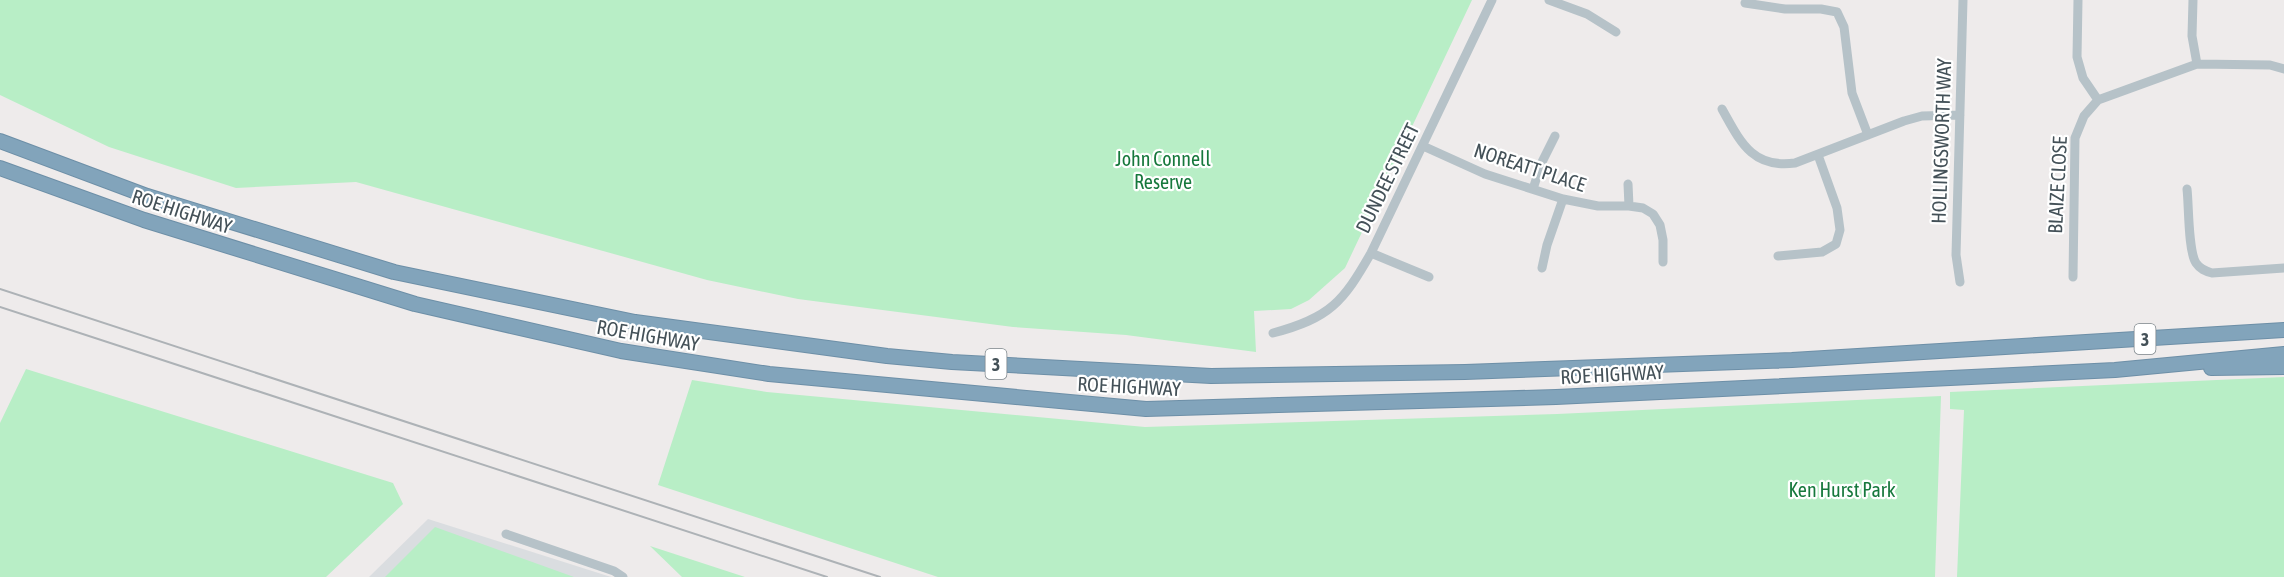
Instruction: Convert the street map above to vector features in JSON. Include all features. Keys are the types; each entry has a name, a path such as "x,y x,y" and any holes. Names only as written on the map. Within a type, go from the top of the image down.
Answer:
{"highway":[{"name":"ROE HIGHWAY","path":"0,141 147,196 394,272 635,322 887,356 941,361 1211,376 1465,372 1792,360 2284,329"},
{"name":"ROE HIGHWAY","path":"0,168 144,220 415,304 621,351 769,374 1146,409 1556,397 2115,370 2284,354"},
{"path":"2115,370 2284,367"}],"street":[{"name":"DUNDEE STREET","path":"1274,333 1296,327 1334,306 1349,290 1371,253 1492,0"},
{"path":"1549,0 1587,15 1616,32"},
{"name":"HOLLINGSWORTH WAY","path":"1960,282 1956,255 1963,0"},
{"path":"2078,0 2076,57 2084,78 2098,100 2198,64 2270,65 2284,69"},
{"path":"2193,0 2193,47 2198,64"},
{"path":"1745,3 1785,9 1821,9 1837,12 1844,27 1852,93 1868,135"},
{"name":"BLAIZE CLOSE","path":"2073,277 2075,138 2084,116 2098,100"},
{"path":"1722,109 1740,142 1756,157 1768,163 1780,165 1795,163 1922,116 1960,115"},
{"path":"1533,189 1541,164 1555,136"},
{"name":"NOREATT PLACE","path":"1423,146 1485,174 1563,199 1598,206 1643,208 1653,214 1660,225 1664,240 1663,262"},
{"path":"1778,256 1822,252 1836,244 1840,230 1837,208 1818,155"},
{"path":"1628,184 1629,206"},
{"path":"2187,189 2192,252 2195,262 2202,270 2212,273 2284,268"},
{"path":"1542,268 1547,245 1563,199"},
{"path":"1371,253 1429,277"},
{"path":"506,534 614,571 623,577"}],"shaded area":[{"path":"428,519 611,577 369,577"}],"green space":[{"name":"John Connell Reserve","path":"0,0 1472,0 1345,268 1309,300 1291,309 1254,311 1256,352 1126,335 1013,327 798,299 707,280 356,182 236,188 109,147 0,95"},
{"path":"26,369 393,483 403,504 326,577 0,577 0,423"},
{"path":"2284,377 2284,577 1957,577 1964,410 1950,409 1950,392"},
{"name":"Ken Hurst Park","path":"692,380 767,392 1145,427 1557,414 1941,396 1935,577 938,577 658,485"},
{"path":"435,527 574,577 385,577"},
{"path":"650,546 745,577 682,577"}],"railway":[{"path":"0,289 880,577"},
{"path":"0,307 827,577"}]}
